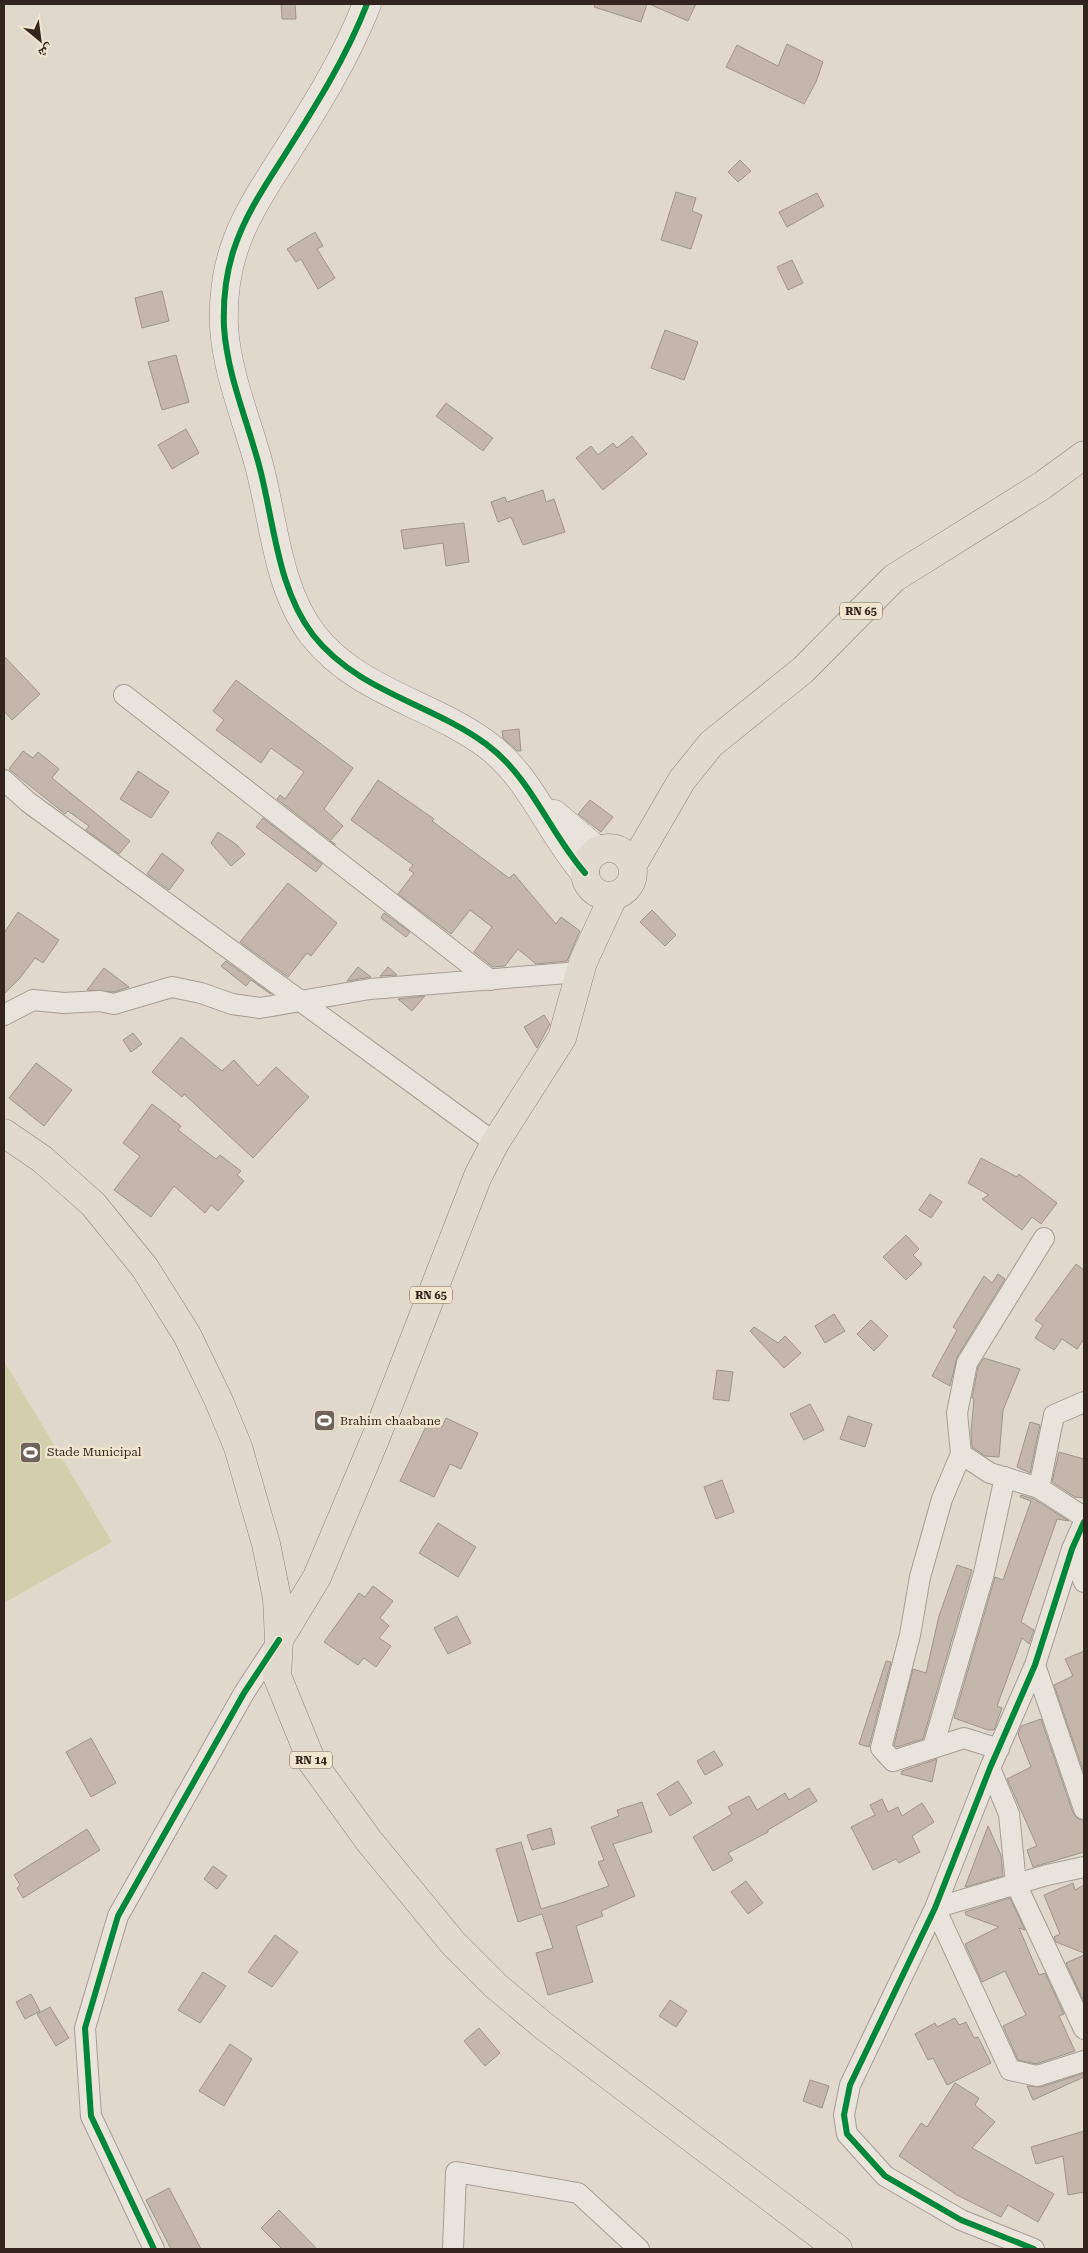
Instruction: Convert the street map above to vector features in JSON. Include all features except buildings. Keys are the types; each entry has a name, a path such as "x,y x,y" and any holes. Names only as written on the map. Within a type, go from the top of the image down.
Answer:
{"main road":[{"name":"RN 65","path":"279,1640 317,1577 376,1437 478,1176 495,1143 562,1038 584,962 614,895 623,892 629,885 632,866 690,768 711,744 803,670 894,578 1043,485 1084,455"},
{"name":"RN 65","path":"584,962 594,863 669,803"},
{"path":"614,895 597,893 594,863 622,852 629,858 632,866"},
{"name":"RN 14","path":"4,1133 42,1158 93,1204 145,1268 187,1335 218,1399 238,1447 266,1544 277,1598 279,1640 276,1676 312,1762 369,1841 453,1943 496,1986 545,2027 838,2249"}],"street":[{"path":"367,4 337,70 247,215 233,250 226,288 224,326 229,364 260,470 287,586 298,611 312,634 330,654 350,671 373,685 459,728 486,745 511,767 536,801 594,863"},
{"path":"124,695 490,980"},
{"path":"4,780 36,808 495,1143"},
{"path":"4,1015 33,1000 114,1004 172,988 201,993 232,1004 260,1008 370,989 490,980 584,962"},
{"path":"998,1749 964,1738 893,1761 881,1748 910,1635 920,1577 942,1499 961,1454 957,1413 967,1363 1044,1238"},
{"path":"1039,1488 1054,1415 1084,1402"},
{"path":"961,1454 990,1473 1039,1488 1084,1517"},
{"path":"934,1747 984,1573 1005,1477"},
{"path":"1034,2249 961,2220 885,2176 847,2134 844,2115 850,2085 935,1908 990,1768 1035,1665 1072,1549 1084,1522"},
{"path":"1072,1549 1084,1582"},
{"path":"154,2249 91,2116 85,2028 118,1916 244,1693 279,1640"},
{"path":"1035,1665 1084,1809"},
{"path":"990,1768 1008,1814 1016,1884 1084,2029"},
{"path":"935,1908 1016,1884 1084,1867"},
{"path":"935,1908 1010,2070 1036,2076 1084,2061"},
{"path":"454,2249 456,2172 578,2193 639,2249"}],"shaded area":[{"name":"Stade Municipal","path":"4,1361 112,1542 4,1603"}],"cycle path":[{"path":"367,4 340,63 256,201 234,249 227,278 224,317 226,345 233,379 259,465 284,575 291,596 313,635 331,654 351,670 395,696 464,730 502,757 528,789 572,857 585,873"},
{"path":"1034,2249 961,2220 885,2176 847,2134 844,2115 850,2085 935,1908 990,1768 1035,1665 1072,1549 1084,1522"},
{"path":"154,2249 91,2116 85,2028 118,1916 244,1693 279,1640"}],"place":[{"name":"Brahim chaabane","path":"324,1421"},
{"name":"Stade Municipal","path":"31,1452"}]}
